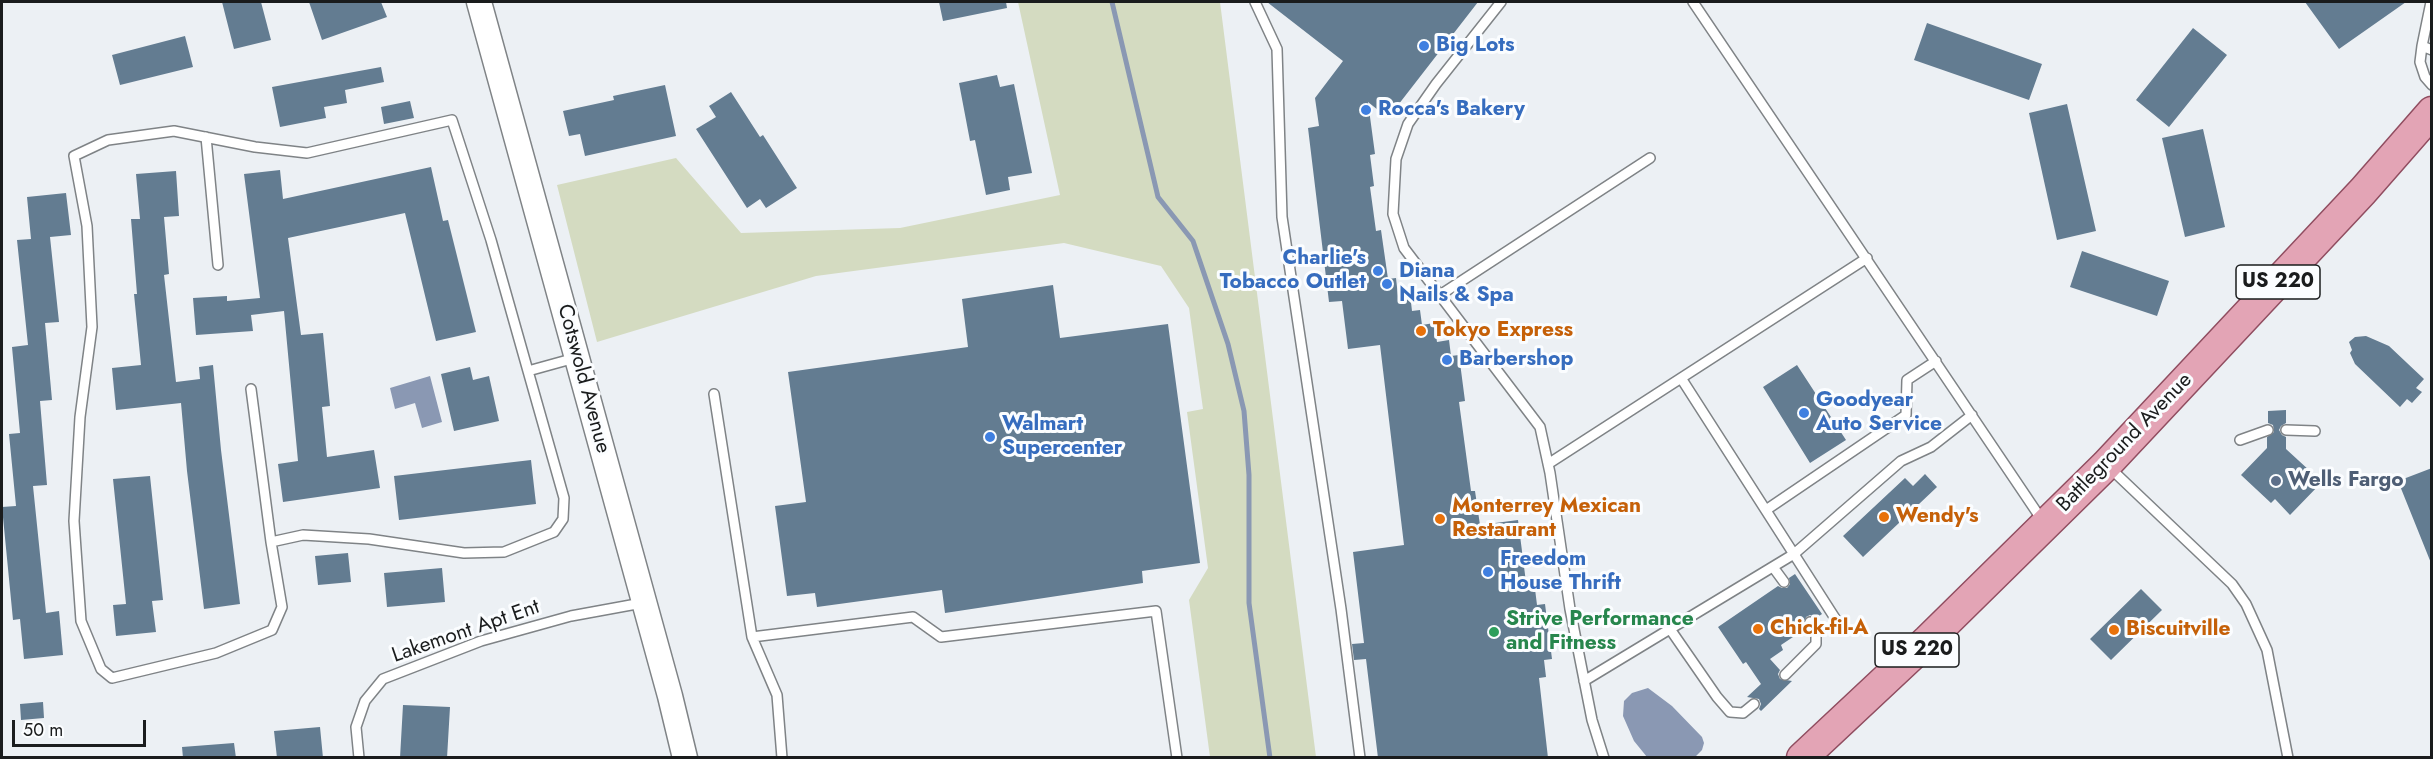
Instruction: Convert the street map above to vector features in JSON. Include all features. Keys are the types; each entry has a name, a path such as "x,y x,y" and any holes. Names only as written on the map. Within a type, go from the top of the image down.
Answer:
{"main road":[{"name":"Battleground Avenue","path":"1802,758 1928,640 2106,465 2364,190 2432,112"}],"street":[{"name":"Cotswold Avenue","path":"479,2 645,602 685,758"}],"lane":[{"path":"1255,2 1277,49 1282,217 1339,597 1360,758"},
{"path":"1501,2 1436,84 1408,124 1396,159 1393,214 1404,248 1540,427 1548,464 1570,609 1592,720 1604,758"},
{"path":"1694,2 2045,525"},
{"path":"2430,2 2427,48 2420,62 2425,76 2432,85"},
{"path":"251,389 271,542 282,607 272,630 216,653 112,678 101,669 81,621 74,520 80,417 92,327 87,226 74,156 108,140 174,131 255,147 307,153 452,120 491,240 564,498 563,519 554,532 504,552 464,553 369,539 303,535 271,542"},
{"path":"206,137 218,265"},
{"path":"1440,295 1650,158"},
{"path":"1548,464 1867,258"},
{"path":"528,371 578,358"},
{"path":"1766,510 1906,415 1907,380 1936,362"},
{"path":"1681,378 1840,626"},
{"path":"714,394 752,637 777,695 782,758"},
{"path":"1584,681 1794,554 1901,460 1930,447 1972,415"},
{"path":"2240,440 2268,430"},
{"path":"2286,430 2315,431"},
{"path":"2106,465 2232,584 2246,604 2268,650 2288,758"},
{"path":"1773,567 1784,582"},
{"name":"Lakemont Apt Ent","path":"359,758 356,727 365,701 383,679 492,638 571,616 645,602"},
{"path":"752,637 913,617 941,638 1156,611 1177,758"},
{"path":"1785,675 1816,644 1816,630 1810,622"},
{"path":"1670,629 1730,712 1743,713 1754,704"}],"green space":[{"path":"1018,2 1220,2 1316,757 1210,757 1189,600 1208,568 1187,412 1203,409 1189,308 1161,266 1064,243 816,276 597,342 557,185 676,158 741,233 900,228 1060,195"}],"water":[{"path":"430,376 442,422 422,428 415,403 395,409 390,388"},
{"path":"1648,688 1672,706 1702,737 1704,743 1702,750 1695,757 1647,757 1634,741 1623,716 1624,701 1632,693"}],"building":[{"path":"222,2 261,2 271,40 234,49"},
{"path":"309,2 381,2 387,17 322,40"},
{"path":"939,2 1006,2 1007,8 943,21"},
{"path":"1267,2 1478,2 1388,118 1368,102 1375,154 1370,155 1374,186 1370,187 1376,231 1381,230 1388,279 1396,278 1398,296 1410,294 1412,311 1420,310 1422,325 1434,323 1437,342 1449,340 1451,356 1459,355 1465,401 1459,402 1471,491 1475,491 1480,525 1518,520 1527,590 1535,589 1537,605 1545,604 1552,659 1544,660 1546,677 1539,678 1548,758 1378,758 1366,659 1354,660 1352,644 1364,643 1353,552 1404,545 1380,345 1348,349 1342,301 1329,302 1308,128 1319,126 1315,98 1343,61"},
{"path":"2305,2 2406,2 2339,49"},
{"path":"1927,23 2042,64 2029,100 1914,60"},
{"path":"2193,28 2227,55 2169,127 2136,100"},
{"path":"185,36 193,67 120,85 112,55"},
{"path":"381,67 384,82 345,90 347,103 324,107 326,118 280,127 272,87"},
{"path":"997,75 1000,87 1014,84 1032,173 1008,177 1010,190 986,195 975,140 970,141 959,83"},
{"path":"665,85 676,136 585,156 580,134 569,136 563,111 614,100 613,96"},
{"path":"731,92 760,137 763,135 797,188 766,208 760,199 747,208 696,129 716,117 709,106"},
{"path":"410,101 414,118 384,124 381,107"},
{"path":"2067,104 2096,231 2057,240 2029,113"},
{"path":"2203,129 2225,227 2185,237 2162,138"},
{"path":"431,167 443,221 448,220 476,332 436,341 405,213 288,238 301,335 323,333 330,406 322,407 327,457 374,450 380,488 283,502 278,464 298,461 284,311 251,315 253,331 196,335 193,298 227,296 227,301 260,298 244,174 280,170 283,199"},
{"path":"176,171 179,216 164,217 169,274 164,275 176,382 200,379 199,367 213,365 240,604 204,609 181,403 116,410 112,368 141,365 134,294 137,294 131,219 140,219 136,174"},
{"path":"66,193 71,235 50,237 59,322 45,323 52,400 40,401 47,485 33,486 46,613 59,611 63,655 24,659 20,619 13,620 2,507 16,506 9,434 20,433 12,347 28,345 17,240 31,239 27,197"},
{"path":"2082,251 2169,281 2157,316 2070,287"},
{"name":"Walmart Supercenter","path":"1053,285 1060,338 1168,324 1200,563 1142,571 1143,583 945,613 942,590 817,607 815,593 787,596 775,506 806,502 788,372 968,347 962,299"},
{"path":"2366,336 2389,346 2424,379 2416,388 2422,392 2412,403 2407,399 2400,407 2355,364 2350,353 2352,350 2349,342 2355,337"},
{"name":"Goodyear Auto Service","path":"1797,365 1846,440 1810,463 1763,387"},
{"path":"470,367 473,380 489,376 499,421 454,431 441,374"},
{"path":"2286,410 2286,423 2279,430 2286,437 2286,449 2322,482 2290,515 2275,499 2271,503 2241,475 2267,448 2267,437 2274,432 2273,425 2268,423 2268,411"},
{"path":"531,460 536,504 399,520 394,476"},
{"path":"2432,468 2432,563 2431,563 2398,481"},
{"name":"Wendy's","path":"1925,474 1937,487 1863,557 1843,536 1905,478 1913,486"},
{"path":"150,476 163,600 152,601 156,632 116,636 113,605 126,604 113,479"},
{"path":"348,553 351,582 318,585 315,556"},
{"path":"442,568 445,602 387,607 384,573"},
{"name":"Chick-fil-A","path":"1795,574 1822,614 1816,618 1810,615 1806,617 1804,626 1797,631 1799,633 1781,645 1783,650 1770,659 1780,670 1778,674 1780,679 1792,681 1761,711 1759,699 1747,697 1761,684 1746,662 1743,664 1718,627 1778,586 1787,588 1790,584 1789,578"},
{"path":"2141,589 2162,610 2111,660 2090,639"},
{"path":"43,702 44,718 21,720 20,704"},
{"path":"403,705 450,707 447,758 400,758"},
{"path":"320,727 323,758 277,758 274,731"},
{"path":"234,743 236,758 183,758 182,747"}],"waterway":[{"path":"1112,2 1158,197 1193,241 1228,344 1244,411 1249,475 1249,603 1270,758"}],"place":[{"name":"Big Lots","path":"1424,46"},
{"name":"Rocca's Bakery","path":"1366,110"},
{"name":"Charlie's Tobacco Outlet","path":"1378,271"},
{"name":"Diana Nails & Spa","path":"1387,284"},
{"name":"Tokyo Express","path":"1421,331"},
{"name":"Barbershop","path":"1447,360"},
{"name":"Goodyear Auto Service","path":"1804,413"},
{"name":"Walmart Supercenter","path":"990,437"},
{"name":"Wells Fargo","path":"2276,481"},
{"name":"Wendy's","path":"1884,517"},
{"name":"Monterrey Mexican Restaurant","path":"1440,519"},
{"name":"Freedom House Thrift","path":"1488,572"},
{"name":"Chick-fil-A","path":"1758,629"},
{"name":"Biscuitville","path":"2114,630"},
{"name":"Strive Performance and Fitness","path":"1494,632"}]}
